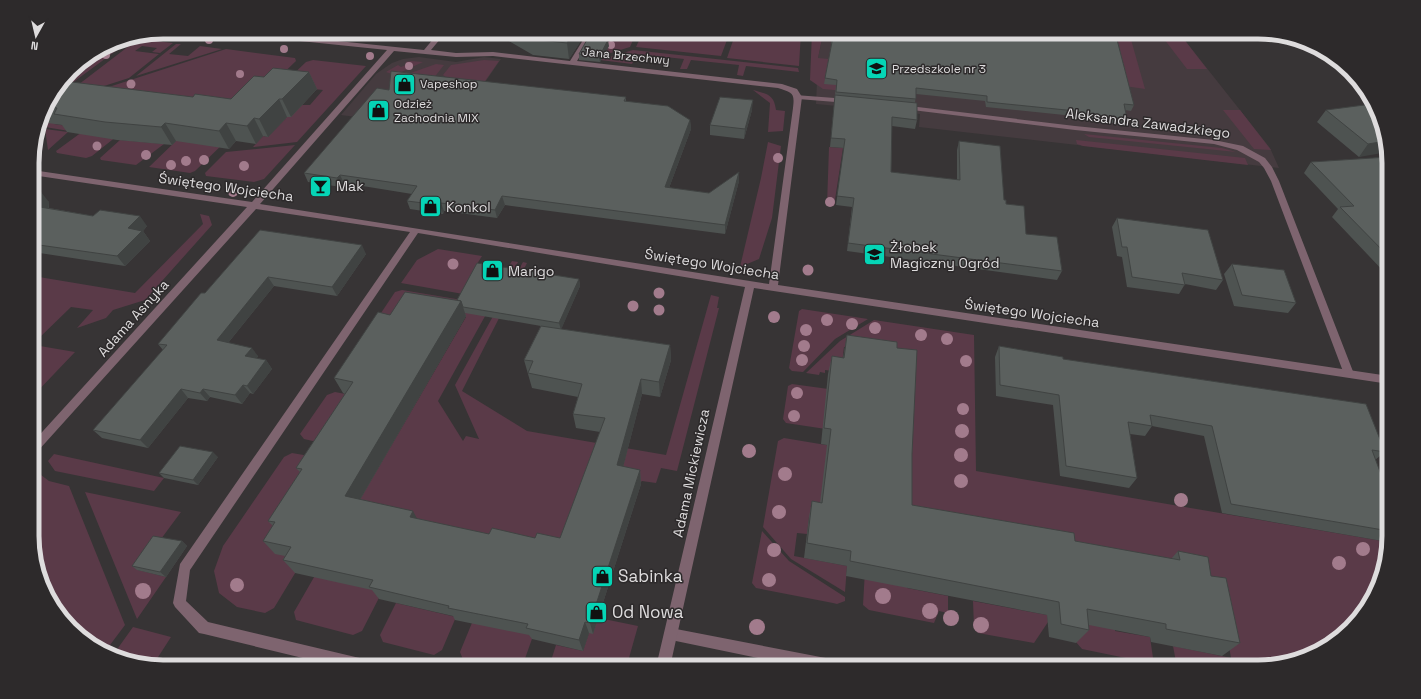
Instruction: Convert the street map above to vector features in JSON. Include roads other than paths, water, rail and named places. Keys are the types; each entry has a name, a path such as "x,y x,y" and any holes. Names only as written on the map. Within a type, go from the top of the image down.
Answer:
{"street":[{"name":"Jana Brzechwy","path":"297,39 470,56 493,54 779,86 794,91 798,96"},
{"path":"426,52 437,39"},
{"path":"572,63 587,39"},
{"name":"Adama Asnyka","path":"39,442 254,205 392,49"},
{"path":"773,288 798,96 853,102"},
{"name":"Aleksandra Zawadzkiego","path":"892,106 1075,128 1214,142 1240,148 1262,160 1268,167 1274,181 1349,374"},
{"name":"Świętego Wojciecha","path":"39,173 416,230 750,285 1382,379"},
{"path":"339,660 204,628 179,603 184,568 416,230"},
{"name":"Adama Mickiewicza","path":"665,660 750,285"},
{"path":"671,634 801,660"}],"place":[{"name":"Przedszkole nr 3","path":"876,69"},
{"name":"Vapeshop","path":"404,84"},
{"name":"Odzież Zachodnia MIX","path":"379,111"},
{"name":"Mak","path":"321,186"},
{"name":"Konkol","path":"431,207"},
{"name":"Żłobek Magiczny Ogród","path":"874,255"},
{"name":"Marigo","path":"492,271"},
{"name":"Sabinka","path":"603,576"},
{"name":"Od Nowa","path":"596,612"}]}
